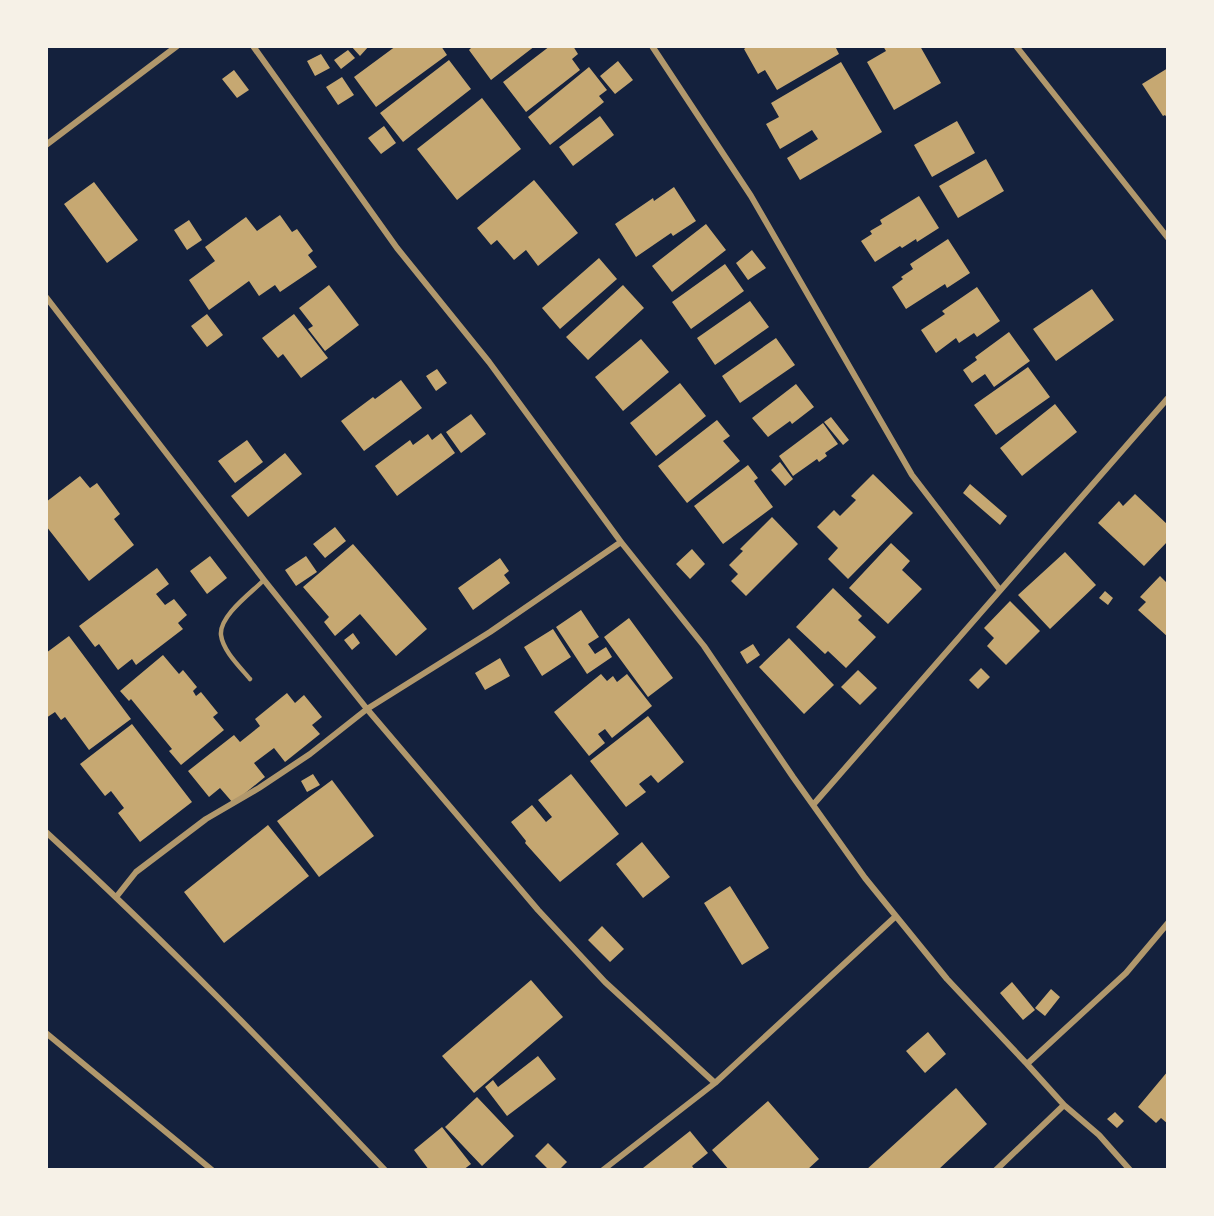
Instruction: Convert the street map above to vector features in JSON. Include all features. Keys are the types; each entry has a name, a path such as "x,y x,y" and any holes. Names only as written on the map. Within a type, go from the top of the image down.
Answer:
{"street":[{"path":"46,145 177,46"},
{"path":"253,46 397,248 489,362 621,542 704,646 865,878 947,980 1064,1105 1099,1135 1130,1170"},
{"path":"652,46 751,196 912,475 1000,590"},
{"path":"1016,46 1167,238"},
{"path":"46,297 264,580 368,709 538,910 590,966 715,1083"},
{"path":"813,805 1167,398"},
{"path":"117,896 136,873 198,825 310,754 368,709 490,632 621,542"},
{"path":"46,832 117,896 262,1040 385,1170"},
{"path":"603,1170 715,1083 896,916"},
{"path":"1027,1064 1126,973 1167,923"},
{"path":"46,1033 212,1170"},
{"path":"996,1170 1064,1105"}],"lane":[{"path":"250,679 227,650 221,634 226,616 264,580"}],"building":[{"path":"351,46 369,46 360,56"},
{"path":"396,46 441,46 447,55 376,107 354,77"},
{"path":"473,46 535,46 491,80 469,50"},
{"path":"550,46 573,46 578,54 572,59 580,70 526,112 503,82"},
{"path":"748,46 835,46 839,54 777,90 765,70 758,74 744,49"},
{"path":"883,46 920,46 941,83 894,110 867,62 886,51"},
{"path":"348,50 355,58 341,69 334,60"},
{"path":"321,54 330,68 315,76 307,61"},
{"path":"449,60 471,89 403,142 380,113"},
{"path":"618,61 633,80 615,94 600,76"},
{"path":"841,62 882,132 800,180 787,158 818,139 812,130 780,149 766,124 779,117 771,103"},
{"path":"589,67 607,90 599,96 604,102 550,145 528,117"},
{"path":"1168,68 1168,119 1165,115 1163,116 1142,84"},
{"path":"234,70 249,90 237,98 222,79"},
{"path":"342,77 354,95 338,105 326,87"},
{"path":"482,98 521,149 457,200 417,149"},
{"path":"600,116 614,135 573,166 559,147"},
{"path":"957,121 975,153 932,177 914,145"},
{"path":"384,126 396,143 381,154 368,138"},
{"path":"986,159 1004,191 958,218 939,186"},
{"path":"534,180 578,233 538,266 526,250 514,260 497,240 491,245 477,228"},
{"path":"94,182 138,240 107,263 64,204"},
{"path":"674,187 696,221 673,236 671,233 636,257 615,224 653,198 654,201"},
{"path":"919,196 939,228 917,242 916,239 902,248 900,246 875,262 861,241 872,234 870,231 882,224 880,220"},
{"path":"280,215 292,232 297,229 313,251 308,255 317,267 280,292 275,285 259,296 249,281 209,310 189,280 215,261 205,247 246,217 257,231"},
{"path":"189,220 202,240 187,250 174,230"},
{"path":"706,224 726,250 672,292 652,266"},
{"path":"948,239 970,273 947,288 945,284 906,309 892,287 913,269 910,264"},
{"path":"752,250 766,268 748,280 736,263"},
{"path":"599,258 617,279 560,329 542,308"},
{"path":"725,264 744,291 691,329 672,302"},
{"path":"329,285 359,325 325,351 308,329 313,326 299,308"},
{"path":"623,285 644,308 588,360 566,337"},
{"path":"977,287 1000,321 977,337 974,333 959,343 956,338 936,353 921,330 945,314 942,311"},
{"path":"1092,289 1114,320 1056,361 1033,329"},
{"path":"750,301 769,327 715,365 697,338"},
{"path":"207,314 223,335 207,347 191,326"},
{"path":"294,314 328,358 301,378 283,354 278,358 262,338"},
{"path":"1009,332 1030,361 994,387 985,374 972,383 963,370 977,360 975,357"},
{"path":"776,338 795,365 740,403 722,376"},
{"path":"641,339 669,372 623,411 595,377"},
{"path":"1028,367 1050,397 996,435 974,405"},
{"path":"437,369 447,383 436,391 426,376"},
{"path":"401,380 422,408 364,451 341,421"},
{"path":"680,383 706,416 656,456 630,423"},
{"path":"796,384 814,407 792,424 790,421 768,437 752,418"},
{"path":"1055,404 1077,432 1022,476 1000,448"},
{"path":"471,414 486,434 461,453 446,432"},
{"path":"831,417 849,440 843,445 824,422"},
{"path":"717,420 730,436 723,441 740,461 687,503 658,466"},
{"path":"823,423 838,444 825,453 827,456 819,462 817,459 793,476 779,456"},
{"path":"441,433 455,453 397,496 375,466 410,440 413,445 428,434 432,440"},
{"path":"247,440 263,462 235,483 218,461"},
{"path":"285,453 302,474 248,517 231,496"},
{"path":"780,462 793,479 785,486 771,470"},
{"path":"748,465 758,478 754,481 773,507 723,544 694,506"},
{"path":"873,474 913,513 848,579 828,559 838,548 817,527 834,510 840,516 856,500 851,496"},
{"path":"80,476 90,488 97,483 120,514 114,519 134,545 89,581 46,526 46,502"},
{"path":"970,484 1007,516 1000,525 963,493"},
{"path":"1135,494 1168,525 1168,541 1144,566 1098,523 1119,501 1123,506"},
{"path":"772,517 798,544 746,596 731,581 738,574 729,565 743,551 740,549"},
{"path":"335,527 346,541 325,558 313,544"},
{"path":"891,543 910,561 902,570 922,589 888,624 849,588"},
{"path":"353,544 427,629 396,656 360,614 335,636 324,622 329,617 303,587"},
{"path":"692,549 705,564 690,579 676,564"},
{"path":"1065,552 1096,585 1050,629 1018,595"},
{"path":"210,556 227,578 207,594 190,571"},
{"path":"306,556 317,572 296,586 285,570"},
{"path":"500,558 509,571 504,575 510,583 473,610 458,588"},
{"path":"157,568 169,584 156,594 165,605 174,599 187,615 178,623 183,629 136,665 132,659 118,670 99,644 95,647 79,626"},
{"path":"1160,576 1166,582 1168,580 1168,637 1138,610 1146,602 1140,597"},
{"path":"833,588 862,616 858,620 876,637 846,668 828,651 825,654 796,627"},
{"path":"1105,591 1113,598 1108,605 1099,598"},
{"path":"1010,601 1040,631 1006,665 987,646 994,638 984,628"},
{"path":"581,610 599,637 588,644 595,654 606,647 612,657 587,674 556,627"},
{"path":"629,618 673,678 648,697 604,637"},
{"path":"553,629 571,657 542,676 524,647"},
{"path":"353,633 360,643 352,650 344,640"},
{"path":"69,636 131,719 89,750 65,717 61,720 55,712 46,718 46,653"},
{"path":"789,638 834,685 804,714 759,667"},
{"path":"753,644 760,655 747,664 740,652"},
{"path":"163,655 179,674 183,670 197,687 193,691 196,696 201,692 218,713 213,717 224,730 181,765 169,751 172,749 131,699 129,701 120,691"},
{"path":"500,658 510,676 485,690 475,673"},
{"path":"981,668 990,677 978,689 969,680"},
{"path":"858,670 877,688 860,705 841,687"},
{"path":"601,674 607,681 613,676 617,682 627,674 652,706 612,738 605,729 598,734 605,743 589,756 554,712"},
{"path":"287,693 295,703 304,695 322,717 312,725 320,734 285,762 274,748 254,763 265,777 233,803 220,788 209,797 188,771 234,735 240,742 260,726 255,719"},
{"path":"648,716 684,762 658,783 651,775 639,784 646,792 626,807 590,761"},
{"path":"132,724 192,802 140,842 118,813 124,808 111,791 105,796 80,764"},
{"path":"313,774 320,785 307,792 301,781"},
{"path":"571,774 619,834 560,882 525,843 526,841 511,822 532,805 546,822 552,817 538,800"},
{"path":"332,780 374,836 319,877 277,821"},
{"path":"268,825 309,876 224,943 184,892"},
{"path":"642,842 670,877 643,898 616,864"},
{"path":"730,886 769,948 742,965 704,903"},
{"path":"602,926 624,949 610,962 588,940"},
{"path":"531,980 563,1017 474,1093 442,1056"},
{"path":"1012,982 1035,1010 1023,1020 1000,993"},
{"path":"1051,989 1060,997 1045,1016 1035,1008"},
{"path":"928,1032 946,1054 925,1073 906,1051"},
{"path":"538,1056 556,1079 507,1116 485,1087 493,1080 498,1087"},
{"path":"1168,1071 1168,1124 1161,1118 1156,1123 1138,1107"},
{"path":"956,1088 987,1124 938,1170 866,1170"},
{"path":"477,1097 514,1136 482,1166 445,1127"},
{"path":"768,1101 819,1159 807,1170 729,1170 712,1150"},
{"path":"1115,1112 1124,1121 1117,1128 1107,1119"},
{"path":"442,1127 471,1164 463,1170 429,1170 414,1150"},
{"path":"690,1131 708,1153 692,1166 695,1170 644,1170 643,1168"},
{"path":"548,1143 567,1162 559,1170 549,1170 535,1156"}]}
